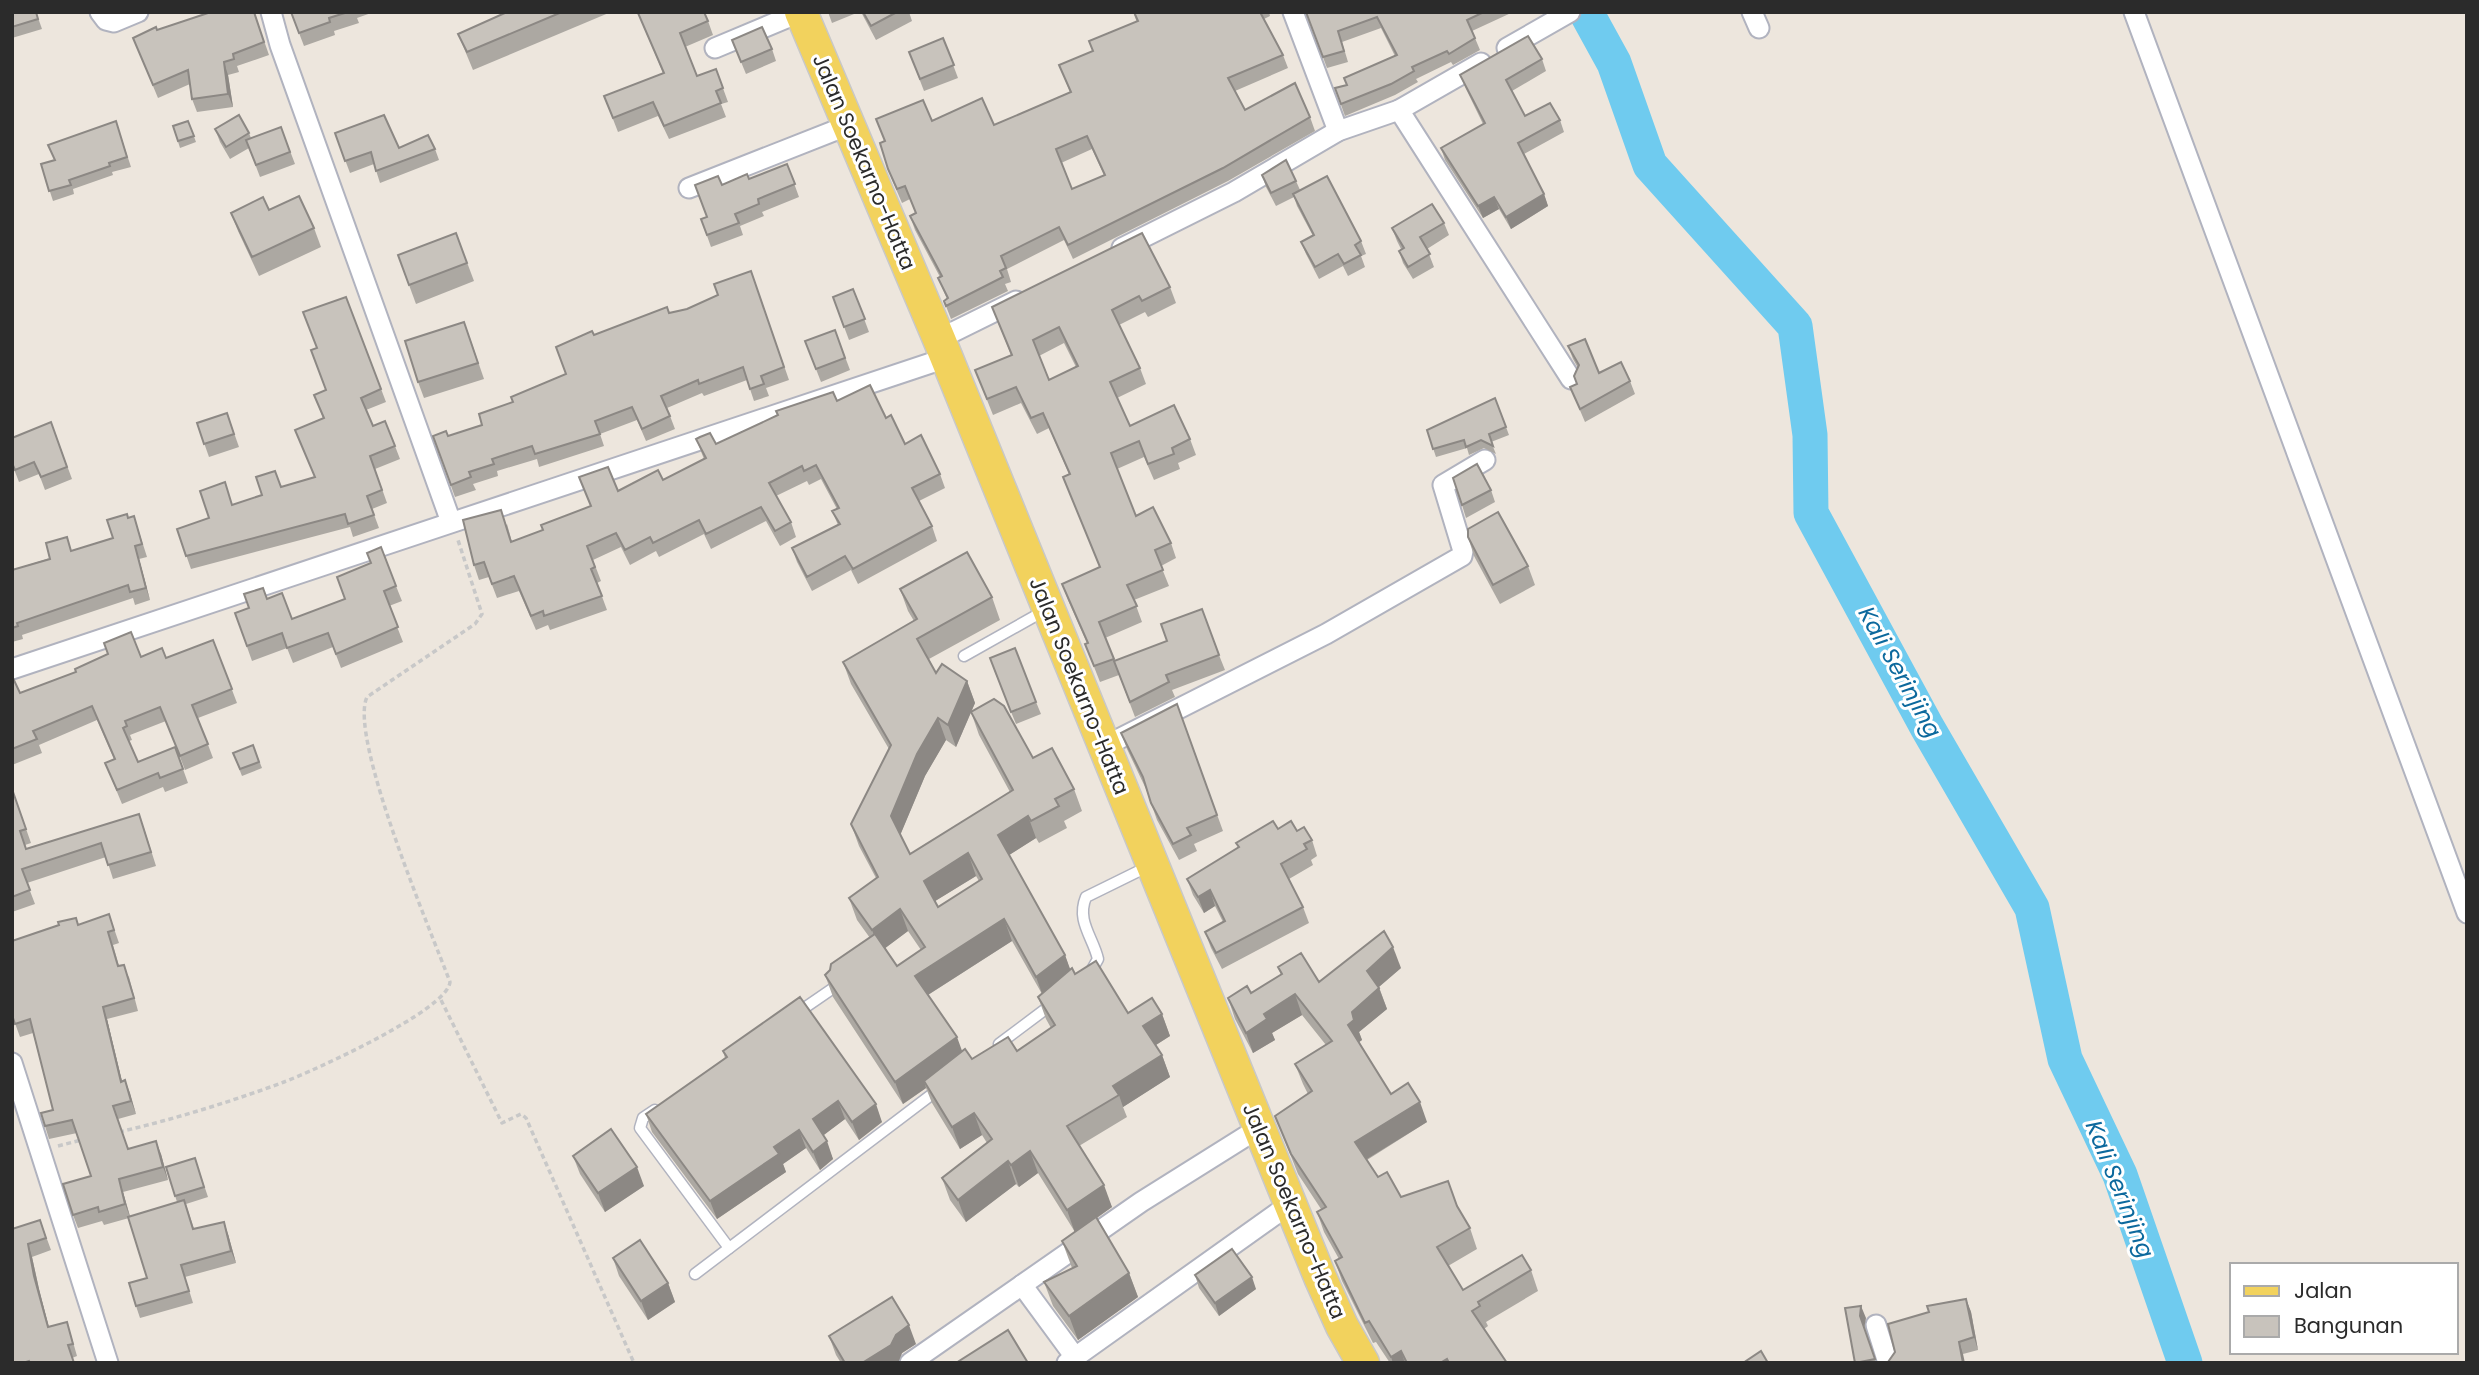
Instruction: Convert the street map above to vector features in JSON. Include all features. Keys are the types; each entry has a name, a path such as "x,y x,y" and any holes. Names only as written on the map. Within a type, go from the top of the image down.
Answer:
{"main road":[{"name":"Jalan Soekarno-Hatta","path":"790,17 849,125 1152,864 1239,1139 1290,1204 1361,1361"}],"street":[{"path":"100,12 106,20 114,22 138,12"},
{"path":"271,12 280,45 451,522"},
{"path":"1293,12 1338,131"},
{"path":"2134,12 2277,391 2344,583 2467,913"},
{"path":"1099,260 1234,192 1338,131 1399,110 1568,14"},
{"path":"715,48 790,17"},
{"path":"1399,110 1571,379"},
{"path":"689,188 849,125"},
{"path":"12,669 451,522 942,349 1037,290"},
{"path":"1103,747 1326,634 1462,556 1463,551 1443,485 1485,460"},
{"path":"12,1063 108,1363"},
{"path":"910,1363 1239,1139"},
{"path":"1022,1285 1071,1360 1290,1204"},
{"path":"1876,1325 1888,1363"}],"lane":[{"path":"964,656 1047,609"},
{"path":"1081,981 1091,972 1098,959 1085,927 1082,908 1086,897 1152,864"},
{"path":"786,1021 832,989"},
{"path":"994,1048 1060,998"},
{"path":"695,1274 950,1082"},
{"path":"659,1107 643,1118 640,1128 729,1248"}],"path":[{"path":"115,1133 166,1121 286,1081 394,1030 441,1000 450,982 383,807 363,712 367,696 475,624 482,614 451,522"},
{"path":"441,1000 502,1123 521,1114 526,1118 634,1363"},
{"path":"39,1150 90,1138"}],"building":[{"path":"12,12 36,12 38,19 12,27"},
{"path":"211,12 254,12 264,42 233,54 234,59 224,62 228,94 192,99 188,70 153,85 133,38 156,27 157,30"},
{"path":"291,12 348,12 329,18 330,22 299,33"},
{"path":"507,12 562,12 467,52 458,34"},
{"path":"704,12 708,21 680,33 697,76 716,69 723,88 716,91 721,103 664,126 653,102 613,118 604,96 664,73 638,13"},
{"path":"863,12 897,12 871,26"},
{"path":"1134,12 1260,12 1283,55 1228,78 1245,110 1295,83 1310,117 1223,168 1068,245 1059,227 1001,256 1006,268 1000,271 1003,277 946,306 944,301 948,298 938,278 942,276 910,216 916,213 905,186 897,189 888,169 880,143 885,141 876,119 923,100 932,121 982,98 994,125 1071,92 1059,65 1093,51 1089,41 1138,21","holes":["1087,136 1105,175 1072,189 1056,149"]},
{"path":"1306,12 1484,12 1467,20 1475,38 1449,54 1447,51 1412,67 1414,71 1391,84 1341,104 1335,88 1347,85 1344,78 1397,55 1377,17 1338,31 1344,51 1323,57"},
{"path":"762,27 772,49 741,62 732,40"},
{"path":"1528,36 1542,59 1506,80 1525,116 1550,103 1560,120 1518,143 1544,194 1506,217 1494,197 1478,206 1441,148 1485,123 1460,75"},
{"path":"943,38 954,65 920,79 909,52"},
{"path":"239,115 249,133 226,147 215,129"},
{"path":"384,115 399,148 428,135 435,149 376,171 371,152 345,161 335,133"},
{"path":"116,121 127,157 69,180 71,185 49,191 41,164 55,160 48,145"},
{"path":"188,121 194,136 178,141 173,126"},
{"path":"281,127 290,152 256,165 246,140"},
{"path":"1286,160 1296,181 1271,193 1262,175"},
{"path":"787,164 795,184 758,199 759,204 735,214 739,223 707,235 701,219 707,217 695,185 718,176 722,185 747,174 749,179"},
{"path":"1327,176 1361,241 1355,245 1361,255 1344,264 1338,254 1315,267 1301,242 1314,235 1293,194"},
{"path":"299,196 314,228 252,257 231,213 263,197 269,210"},
{"path":"1432,204 1444,223 1420,237 1430,254 1408,267 1399,251 1404,248 1392,228"},
{"path":"456,233 467,263 409,285 398,255"},
{"path":"1142,233 1170,287 1142,301 1139,296 1112,310 1140,368 1110,382 1130,426 1174,405 1190,439 1172,448 1174,454 1148,464 1139,441 1111,453 1136,516 1153,507 1171,543 1155,550 1163,570 1127,585 1137,606 1099,622 1114,659 1094,666 1085,644 1088,643 1062,584 1100,567 1063,477 1070,474 1043,413 1031,418 1016,387 987,399 975,370 1012,355 992,307","holes":["1059,327 1078,366 1049,380 1033,340"]},
{"path":"751,271 784,367 761,376 764,384 750,389 743,367 699,384 698,380 661,396 670,416 642,429 632,407 595,421 600,434 535,454 532,446 492,459 494,464 469,472 471,477 451,485 433,436 446,431 448,436 482,425 479,414 513,402 511,397 566,374 556,347 592,331 594,335 667,307 669,313 687,309 718,295 714,284"},
{"path":"853,289 865,319 844,327 833,297"},
{"path":"346,297 381,389 361,398 373,426 385,421 395,446 370,456 382,490 367,496 374,515 348,524 345,514 186,556 177,529 209,518 200,491 225,482 232,505 262,495 256,477 275,471 281,487 315,477 295,430 324,418 314,395 326,390 311,350 317,348 303,312"},
{"path":"464,322 478,363 418,382 405,341"},
{"path":"835,330 845,358 816,369 805,341"},
{"path":"1585,339 1599,373 1621,362 1630,381 1580,409 1570,387 1577,384 1574,376 1579,365 1568,346"},
{"path":"870,385 886,418 891,415 905,444 921,435 940,474 912,488 932,526 853,569 845,556 807,577 792,548 840,524 832,511 839,508 816,465 804,471 802,466 769,483 791,522 775,531 761,507 706,534 699,520 653,543 650,537 625,550 616,533 587,546 595,567 591,569 602,596 544,616 543,611 531,616 514,576 492,584 484,562 474,565 463,520 501,510 511,542 543,530 541,525 591,506 579,477 608,467 618,491 658,470 663,480 706,458 696,439 700,437 710,433 716,444 778,415 776,411 833,392 837,401"},
{"path":"1495,398 1506,427 1489,434 1493,446 1481,440 1466,447 1464,440 1433,449 1427,430"},
{"path":"227,413 234,434 204,444 197,423"},
{"path":"51,422 67,467 41,477 34,462 15,470 12,463 12,438"},
{"path":"1477,464 1491,490 1462,505 1453,478"},
{"path":"1498,512 1528,566 1493,585 1468,537 1468,529"},
{"path":"127,514 128,518 134,516 142,544 135,546 146,588 130,592 128,585 17,623 18,626 12,628 12,570 50,559 46,543 67,537 71,551 113,538 107,520"},
{"path":"381,547 396,586 384,591 398,627 336,654 328,633 287,648 282,633 247,646 235,613 249,608 244,594 263,588 267,599 282,593 292,619 345,599 337,577 371,563 367,553"},
{"path":"967,552 992,597 917,639 936,673 942,664 967,681 948,725 938,718 917,754 891,816 910,854 1013,790 971,712 994,699 1004,706 1033,758 1052,748 1074,789 1055,799 1059,806 1031,821 1028,816 998,835 1065,955 1036,977 1004,919 915,976 957,1037 895,1082 825,975 831,964 875,934 897,966 925,947 900,909 872,930 849,898 878,877 851,824 891,745 843,662 917,619 900,589","holes":["968,853 982,879 938,907 924,881"]},
{"path":"1202,609 1219,655 1166,675 1169,682 1130,702 1114,661 1167,641 1161,624"},
{"path":"131,632 141,657 162,648 166,658 213,640 232,689 192,705 208,744 180,756 160,707 125,721 127,726 123,728 138,762 175,747 183,769 160,778 158,773 117,790 105,763 115,759 92,706 33,731 37,739 12,749 12,676 20,693 76,672 75,669 108,654 104,643"},
{"path":"1015,648 1036,702 1011,712 990,658"},
{"path":"1177,704 1217,815 1187,828 1191,835 1173,844 1151,803 1143,777 1121,733"},
{"path":"253,745 259,762 240,769 233,753"},
{"path":"12,789 26,829 20,831 26,849 139,814 151,852 108,865 101,843 22,869 30,890 12,897"},
{"path":"1273,821 1278,829 1291,821 1297,831 1304,827 1312,840 1304,844 1307,849 1281,864 1303,907 1216,953 1205,932 1225,921 1210,890 1198,897 1187,879 1239,847 1236,843"},
{"path":"109,914 114,930 108,932 118,966 124,965 134,998 103,1007 121,1082 125,1080 131,1101 113,1106 128,1149 156,1141 163,1167 119,1179 125,1204 99,1212 98,1207 73,1215 63,1184 91,1176 72,1120 45,1126 41,1113 53,1110 30,1019 15,1024 12,1015 12,941 59,925 58,922 76,918 78,925"},
{"path":"1384,931 1393,947 1367,971 1379,988 1352,1012 1354,1020 1348,1025 1391,1094 1408,1083 1420,1102 1355,1142 1378,1177 1387,1172 1401,1197 1448,1181 1457,1206 1470,1228 1437,1247 1463,1290 1522,1255 1531,1270 1478,1302 1480,1306 1472,1311 1507,1363 1449,1363 1447,1359 1440,1363 1407,1363 1401,1351 1391,1357 1369,1321 1365,1323 1335,1261 1342,1257 1317,1212 1326,1207 1291,1154 1275,1116 1312,1091 1295,1064 1332,1041 1295,994 1264,1014 1267,1019 1246,1033 1228,998 1247,986 1251,993 1282,974 1278,967 1301,953 1319,982"},
{"path":"1096,961 1128,1013 1152,998 1162,1014 1143,1026 1162,1055 1113,1086 1119,1095 1067,1126 1104,1185 1067,1210 1030,1151 1011,1165 1008,1161 958,1200 942,1178 992,1139 974,1113 952,1127 924,1081 965,1049 972,1059 1008,1037 1017,1051 1055,1025 1038,997 1072,968 1075,974"},
{"path":"800,997 876,1104 852,1122 838,1101 813,1119 827,1141 813,1152 799,1130 774,1147 779,1154 710,1201 646,1114 727,1057 723,1051"},
{"path":"611,1129 637,1167 598,1193 573,1156"},
{"path":"195,1158 204,1187 175,1196 166,1167"},
{"path":"184,1200 193,1229 224,1222 231,1251 181,1265 189,1291 136,1306 129,1283 147,1278 128,1217"},
{"path":"1096,1217 1129,1273 1069,1316 1044,1282 1077,1266 1062,1241"},
{"path":"40,1220 46,1238 28,1244 34,1276 48,1327 67,1322 73,1344 68,1345 74,1363 12,1363 12,1229"},
{"path":"640,1240 668,1283 641,1301 613,1258"},
{"path":"1232,1249 1252,1277 1215,1303 1195,1275"},
{"path":"892,1297 909,1325 896,1335 891,1345 862,1363 845,1363 829,1336"},
{"path":"1966,1299 1974,1337 1959,1342 1963,1363 1888,1363 1895,1352 1888,1324 1929,1312 1927,1306"},
{"path":"1861,1306 1860,1316 1875,1359 1855,1363 1845,1308"},
{"path":"1008,1330 1028,1363 956,1363"},
{"path":"1761,1351 1768,1363 1743,1363"}],"waterway":[{"name":"Kali Serinjing","path":"1586,12 1614,63 1650,165 1795,326 1810,435 1811,513 1927,727 2032,908 2065,1059 2120,1175 2185,1363"}]}
